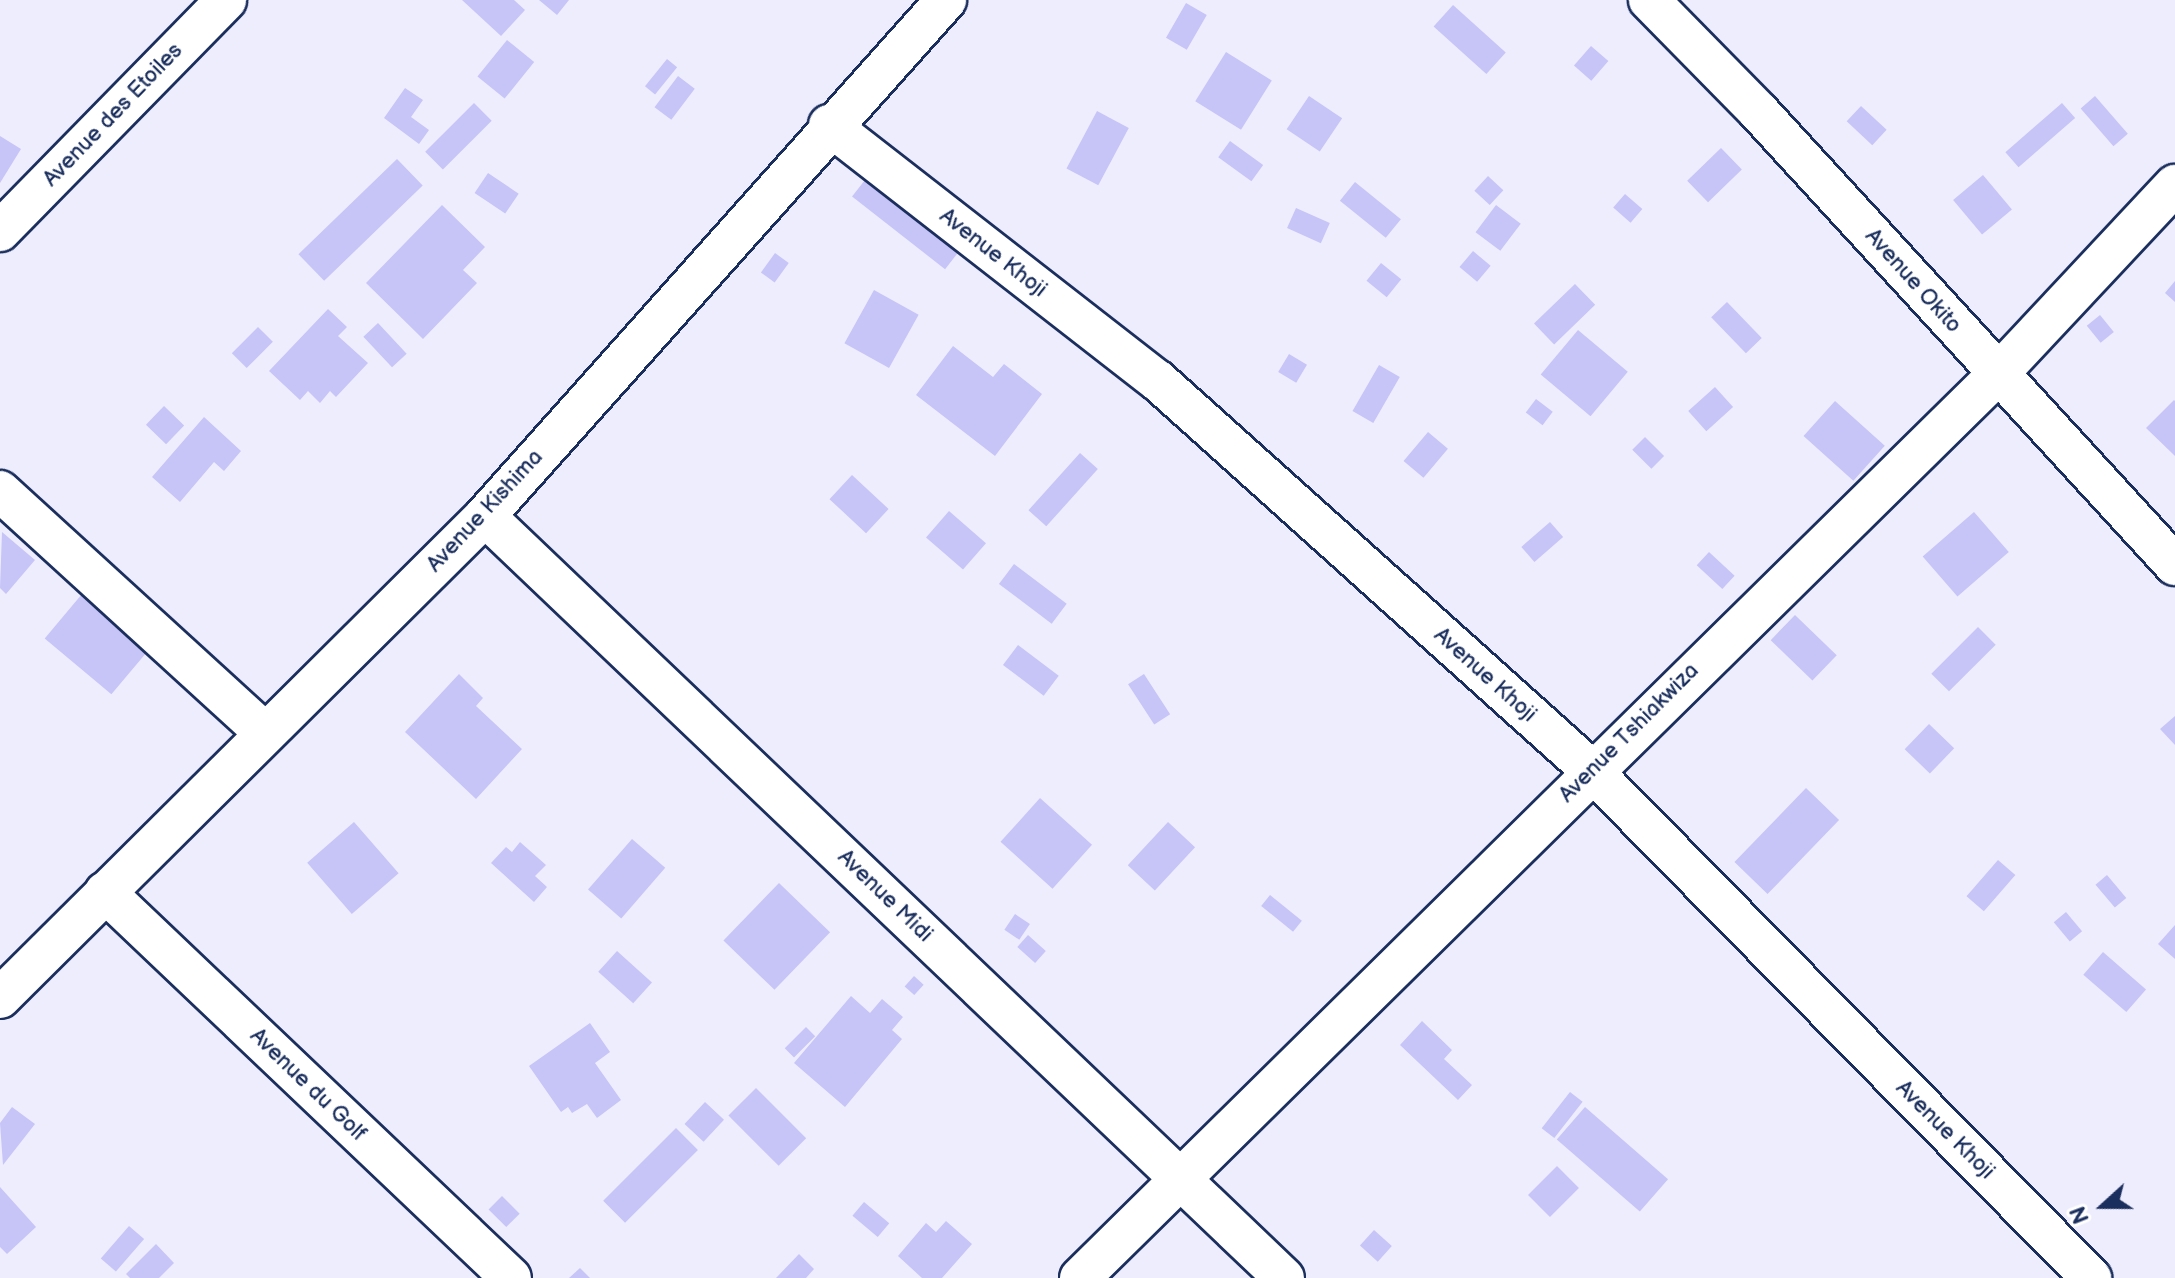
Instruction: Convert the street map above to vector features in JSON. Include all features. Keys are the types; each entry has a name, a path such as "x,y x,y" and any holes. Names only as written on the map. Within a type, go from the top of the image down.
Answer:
{"street":[{"name":"Avenue des Etoiles","path":"0,231 226,0"},
{"name":"Avenue Kishima","path":"0,998 264,732 485,516 829,125 946,0"},
{"name":"Avenue Okito","path":"1649,0 1759,112 2175,565"},
{"name":"Avenue Khoji","path":"829,125 1157,380 1591,770 2091,1278"},
{"name":"Avenue Tshiakwiza","path":"1080,1278 1591,770 1998,374 2175,185"},
{"path":"0,491 264,732"},
{"name":"Avenue Midi","path":"485,516 1284,1278"},
{"name":"Avenue du Golf","path":"105,892 511,1278"}],"building":[{"path":"462,0 514,0 525,10 501,36"},
{"path":"539,0 569,0 557,15"},
{"path":"1186,3 1207,15 1187,50 1166,38"},
{"path":"1453,5 1506,53 1486,74 1434,27"},
{"path":"507,40 534,62 505,99 477,77"},
{"path":"1591,46 1608,61 1591,81 1574,66"},
{"path":"1226,52 1272,81 1241,130 1195,101"},
{"path":"667,59 677,67 655,94 645,86"},
{"path":"678,76 695,89 671,120 655,107"},
{"path":"405,88 423,100 411,117 429,130 419,144 384,118"},
{"path":"1309,96 1342,118 1320,152 1287,129"},
{"path":"2095,96 2128,134 2113,146 2081,108"},
{"path":"474,103 492,121 443,169 425,152"},
{"path":"2062,103 2075,118 2019,167 2005,152"},
{"path":"1861,106 1887,130 1872,145 1847,121"},
{"path":"1097,111 1129,128 1098,185 1066,168"},
{"path":"0,136 21,149 0,183"},
{"path":"1230,141 1263,165 1251,181 1218,157"},
{"path":"1721,148 1742,170 1708,202 1687,181"},
{"path":"397,159 423,186 324,281 298,254"},
{"path":"488,173 519,194 505,214 475,193"},
{"path":"1983,175 2012,209 1982,235 1953,200"},
{"path":"1488,176 1503,190 1490,205 1474,191"},
{"path":"865,180 958,253 945,269 852,197"},
{"path":"1355,182 1401,219 1386,238 1340,201"},
{"path":"1625,194 1642,209 1631,223 1613,208"},
{"path":"442,205 485,247 463,270 477,283 423,339 366,283"},
{"path":"1496,205 1521,224 1500,251 1476,232"},
{"path":"1296,208 1330,223 1321,243 1287,228"},
{"path":"1473,251 1491,266 1477,282 1460,267"},
{"path":"775,253 789,263 775,282 761,272"},
{"path":"1381,263 1401,279 1387,297 1367,281"},
{"path":"2175,281 2175,302 2165,293"},
{"path":"1575,284 1595,305 1554,344 1534,324"},
{"path":"874,290 919,315 889,368 844,343"},
{"path":"1727,302 1762,338 1746,353 1711,317"},
{"path":"328,309 347,327 338,336 368,363 336,397 330,391 320,403 308,391 300,400 269,371"},
{"path":"2100,315 2114,332 2101,343 2087,326"},
{"path":"378,323 407,354 392,367 363,337"},
{"path":"258,327 273,342 247,368 232,353"},
{"path":"1578,330 1628,372 1591,416 1541,374"},
{"path":"953,346 993,377 1004,364 1042,394 995,456 916,395"},
{"path":"1289,354 1307,365 1296,383 1278,372"},
{"path":"1379,365 1400,377 1373,423 1352,411"},
{"path":"1715,387 1733,407 1706,431 1688,411"},
{"path":"1536,399 1553,412 1543,425 1526,413"},
{"path":"1835,401 1885,446 1853,481 1804,436"},
{"path":"2175,401 2175,456 2146,428"},
{"path":"164,406 184,425 166,444 146,425"},
{"path":"204,417 241,451 224,471 214,462 180,502 152,477"},
{"path":"1428,432 1448,449 1423,478 1404,461"},
{"path":"1645,437 1664,456 1651,469 1632,450"},
{"path":"1080,453 1098,469 1046,526 1028,510"},
{"path":"852,475 889,509 866,533 829,499"},
{"path":"949,511 986,543 963,570 926,537"},
{"path":"1974,512 2009,552 1957,597 1923,557"},
{"path":"1550,522 1563,537 1534,562 1521,547"},
{"path":"2,532 35,560 6,594 0,588"},
{"path":"1709,552 1735,576 1722,589 1697,565"},
{"path":"1014,564 1067,604 1052,624 999,584"},
{"path":"82,594 149,650 111,694 45,638"},
{"path":"1795,615 1837,655 1812,680 1771,640"},
{"path":"1978,627 1996,645 1949,691 1931,674"},
{"path":"1018,645 1059,676 1044,696 1003,665"},
{"path":"459,674 483,698 476,706 522,749 476,799 405,732"},
{"path":"1144,674 1170,714 1154,725 1128,684"},
{"path":"2175,716 2175,745 2160,729"},
{"path":"1929,724 1954,748 1930,773 1905,749"},
{"path":"1806,788 1839,820 1768,894 1734,862"},
{"path":"1040,798 1092,845 1053,889 1001,842"},
{"path":"354,822 399,873 352,914 307,863"},
{"path":"1168,822 1195,847 1155,890 1128,865"},
{"path":"632,839 665,868 621,918 588,890"},
{"path":"520,842 546,865 535,876 547,887 534,902 491,863 506,847 512,852"},
{"path":"1998,860 2015,875 1984,911 1967,896"},
{"path":"2107,875 2126,898 2115,908 2096,885"},
{"path":"779,883 830,932 775,990 723,941"},
{"path":"1270,895 1302,921 1293,932 1261,906"},
{"path":"2066,912 2082,931 2070,941 2054,922"},
{"path":"1015,914 1030,924 1019,940 1004,930"},
{"path":"2175,925 2175,959 2158,944"},
{"path":"1028,935 1046,951 1035,963 1017,947"},
{"path":"617,951 652,982 633,1003 598,972"},
{"path":"2103,952 2146,989 2126,1012 2083,975"},
{"path":"914,976 924,985 914,995 905,986"},
{"path":"851,996 870,1013 882,999 903,1017 892,1030 902,1039 845,1107 794,1063"},
{"path":"1422,1021 1452,1050 1444,1059 1472,1085 1458,1100 1400,1045"},
{"path":"590,1023 610,1052 595,1063 621,1100 597,1118 587,1104 572,1113 568,1107 561,1112 529,1066"},
{"path":"806,1027 815,1036 794,1057 785,1048"},
{"path":"756,1088 806,1138 779,1166 728,1116"},
{"path":"1570,1092 1583,1102 1554,1138 1542,1128"},
{"path":"705,1102 724,1120 704,1142 685,1124"},
{"path":"12,1107 35,1124 3,1165 0,1123"},
{"path":"1585,1107 1668,1179 1640,1212 1557,1139"},
{"path":"676,1128 698,1150 625,1223 603,1201"},
{"path":"1557,1166 1579,1188 1550,1217 1528,1195"},
{"path":"0,1187 36,1227 7,1254 0,1247"},
{"path":"502,1196 520,1214 506,1227 489,1209"},
{"path":"864,1202 889,1223 878,1237 852,1216"},
{"path":"946,1221 972,1244 942,1278 922,1278 898,1256 926,1223 936,1232"},
{"path":"129,1226 144,1239 116,1272 101,1258"},
{"path":"1374,1230 1392,1246 1378,1262 1360,1246"},
{"path":"156,1244 174,1263 159,1278 130,1278 126,1274"},
{"path":"799,1254 814,1269 806,1278 776,1278"},
{"path":"580,1268 590,1278 569,1278"}]}
